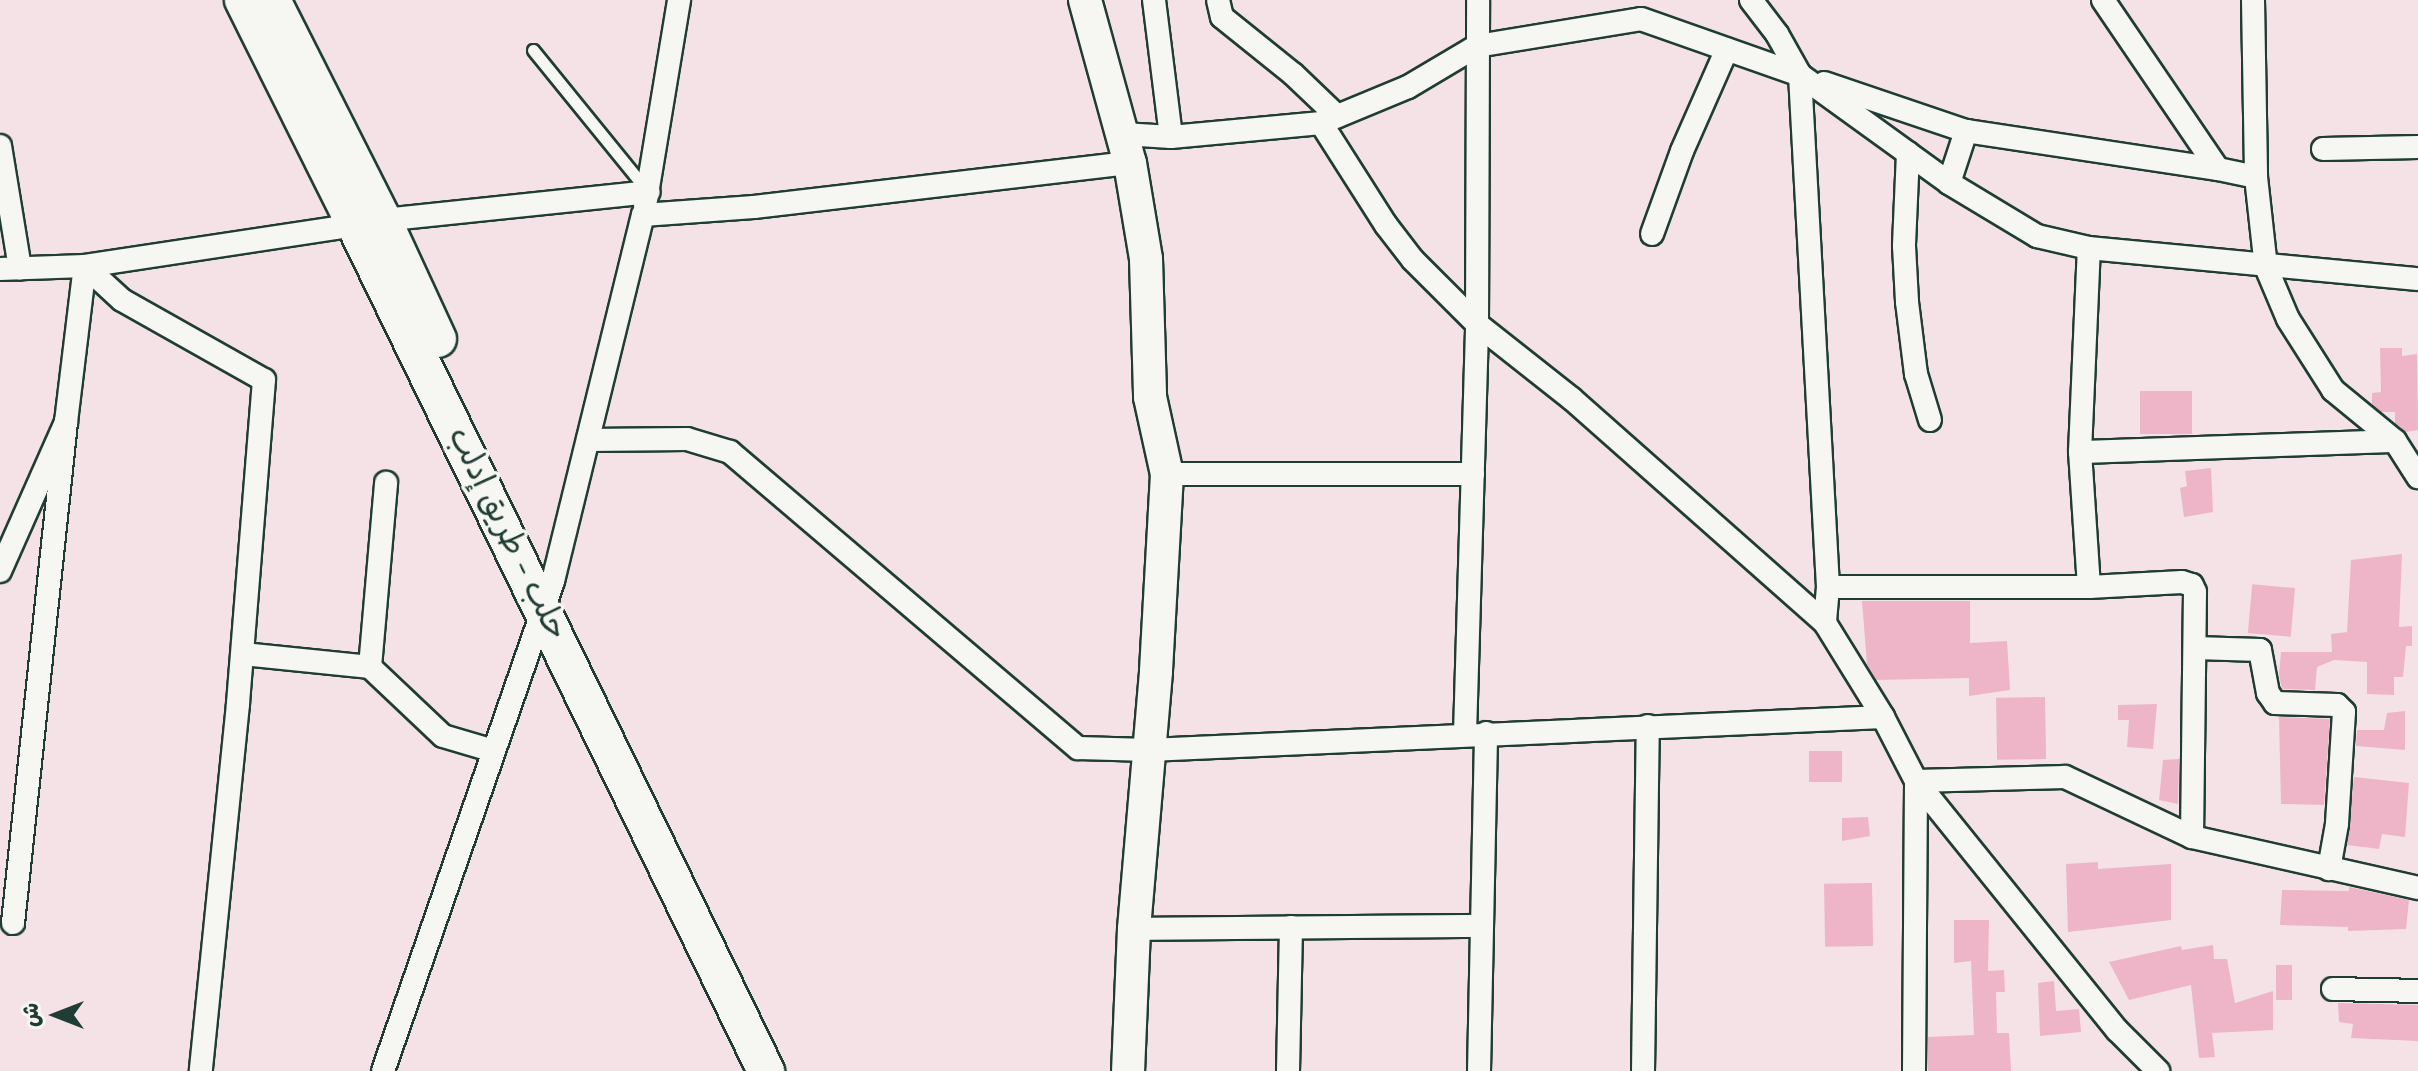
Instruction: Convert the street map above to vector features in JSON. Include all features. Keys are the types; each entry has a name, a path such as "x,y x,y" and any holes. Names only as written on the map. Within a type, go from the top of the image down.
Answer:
{"main road":[{"name":"حلب - طريق إدلب","path":"243,0 369,222"},
{"name":"حلب - طريق إدلب","path":"272,0 369,222 548,595 766,1071"},
{"name":"حلب - طريق إدلب","path":"548,595 793,1071"}],"street":[{"path":"383,1071 548,595 649,192 679,0"},
{"path":"1085,0 1126,148 1146,259 1150,397 1167,474 1134,929 1128,1071"},
{"path":"1154,0 1171,137"},
{"path":"1218,0 1222,17 1293,74 1329,120 1386,225 1413,260 1477,324 1572,399 1825,623 1883,717 1916,781 2118,1031 2158,1071"},
{"path":"1478,0 1477,324 1473,474 1482,926 1479,1071"},
{"path":"1751,0 1777,34 1800,75 1949,183 2037,236 2089,248 2418,279"},
{"path":"2103,0 2218,169"},
{"path":"2253,0 2256,177 2266,267 2288,319 2333,390 2395,441 2418,477"},
{"path":"643,215 754,207 1126,148 1171,137 1329,120 1408,87 1477,46 1646,9 1727,49 1966,131 2256,177"},
{"path":"1652,234 1682,151 1727,49"},
{"path":"1800,75 1828,587 1825,623"},
{"path":"1949,183 1966,131"},
{"path":"0,146 10,268 85,266 369,222 649,192"},
{"path":"2323,149 2418,147"},
{"path":"1908,153 1904,246 1907,302 1916,374 1930,420"},
{"path":"2089,248 2080,452 2089,587"},
{"path":"13,923 85,266"},
{"path":"85,266 122,300 264,380 243,654 201,1071"},
{"path":"0,571 66,422"},
{"path":"588,440 687,439 730,452 1078,748 1149,750 1883,717"},
{"path":"2080,452 2395,441"},
{"path":"1167,474 1473,474"},
{"path":"370,667 386,483"},
{"path":"1828,587 2089,587 2182,582 2192,585 2195,592 2192,837"},
{"path":"2195,648 2260,650 2268,693 2275,703 2337,705 2344,712 2337,824 2329,869"},
{"path":"243,654 370,667 443,736 494,751"},
{"path":"1643,1071 1648,726"},
{"path":"1916,781 2065,777 2192,837 2418,888"},
{"path":"1914,1071 1916,781"},
{"path":"1134,929 1482,926"},
{"path":"1288,1071 1291,927"},
{"path":"2333,989 2418,991"}],"lane":[{"path":"533,50 649,192"}],"building":[{"path":"2380,348 2402,348 2402,356 2417,354 2418,430 2406,432 2395,423 2395,412 2381,412 2372,404 2372,393 2381,392"},
{"path":"2140,391 2192,391 2192,434 2140,434"},
{"path":"2211,468 2213,512 2184,517 2180,488 2187,486 2185,471"},
{"path":"2402,554 2399,627 2412,626 2412,646 2406,646 2403,677 2394,677 2394,695 2367,694 2367,662 2334,660 2317,667 2315,690 2282,689 2279,674 2281,652 2332,652 2331,634 2347,632 2351,560"},
{"path":"2252,584 2295,588 2291,637 2248,633"},
{"path":"1862,601 1970,601 1970,643 2007,641 2010,690 1969,696 1969,678 1876,680 1867,664"},
{"path":"2045,697 2046,759 1997,760 1996,698"},
{"path":"2157,704 2153,749 2127,747 2129,720 2118,720 2118,705"},
{"path":"2405,711 2405,750 2356,746 2357,730 2384,730 2387,713"},
{"path":"2279,717 2330,719 2324,805 2281,804"},
{"path":"1809,751 1842,751 1842,782 1809,782"},
{"path":"2179,759 2178,804 2159,800 2163,760"},
{"path":"2354,777 2409,783 2405,837 2382,834 2379,849 2347,845"},
{"path":"1868,817 1870,836 1842,841 1842,818"},
{"path":"2098,862 2098,869 2171,864 2171,920 2068,932 2066,864"},
{"path":"1872,883 1873,946 1825,947 1824,884"},
{"path":"2349,887 2409,900 2406,929 2348,931 2348,927 2280,925 2282,890 2349,891"},
{"path":"1954,920 1989,920 1988,971 2004,970 2005,992 1996,992 1997,1033 2009,1033 2011,1071 1928,1071 1928,1037 1974,1035 1971,961 1954,963"},
{"path":"2213,945 2214,959 2227,959 2235,1003 2273,991 2273,1030 2212,1033 2215,1057 2199,1058 2191,985 2129,1000 2109,962 2181,946 2182,950"},
{"path":"2276,965 2292,965 2292,1000 2276,1000"},
{"path":"2054,981 2056,1011 2079,1009 2081,1032 2040,1036 2038,983"},
{"path":"2338,1003 2418,1005 2418,1041 2351,1038 2353,1024 2339,1022"}]}
